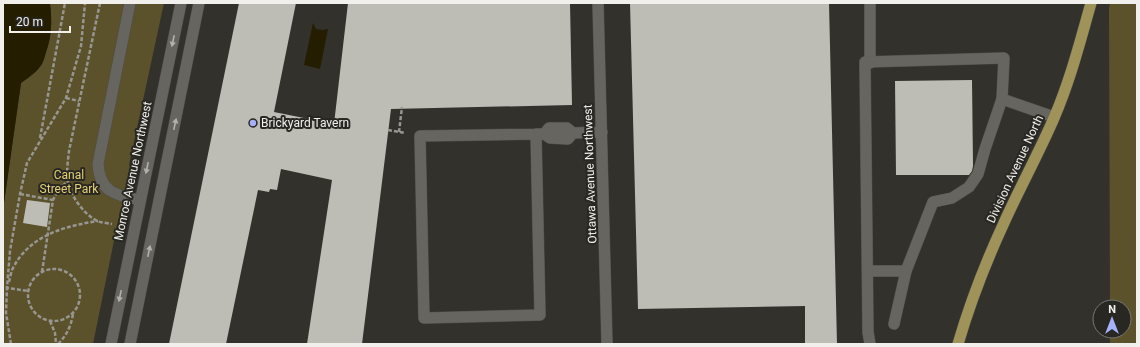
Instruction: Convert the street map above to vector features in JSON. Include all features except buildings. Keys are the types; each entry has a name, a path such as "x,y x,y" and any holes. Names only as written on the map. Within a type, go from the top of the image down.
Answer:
{"main road":[{"path":"130,3 98,164 100,177 108,190 118,195 140,200"},
{"name":"Monroe Avenue Northwest","path":"110,344 181,3"},
{"path":"130,344 199,3"},
{"name":"Ottawa Avenue Northwest","path":"598,3 607,344"},
{"path":"870,3 870,62"},
{"name":"Division Avenue North","path":"958,344 966,316 988,258 1003,224 1042,146 1067,86 1091,3"},
{"path":"870,344 868,332 865,62 1004,58 1002,99 978,174 969,187 952,198 932,202 906,270 894,324"},
{"path":"1002,99 1054,117"},
{"path":"540,134 540,315 424,318 420,136 540,134 549,128 567,128 573,133 602,132"},
{"path":"868,271 906,270"},
{"path":"116,318 134,322"}],"path":[{"path":"40,140 65,3"},
{"path":"11,344 6,313 7,288 10,251 20,194 27,163 66,98 81,46 85,3"},
{"path":"98,221 84,210 73,196 68,181 68,166 69,151 100,3"},
{"path":"66,98 79,101"},
{"path":"399,132 402,107"},
{"path":"42,272 53,200 59,189 68,181"},
{"path":"20,194 53,200"},
{"path":"7,288 12,270 22,256 34,243 48,234 66,227 98,221 112,224"},
{"path":"60,270 75,280 79,288 80,297 78,306 73,313 66,318 58,321 50,321 36,314 31,307 28,299 28,291 31,283 42,272 60,270"},
{"path":"7,288 28,291"},
{"path":"57,344 64,338 71,325 73,313"},
{"path":"50,321 55,333 57,344"}],"green space":[{"name":"Canal Street Park","path":"50,3 164,3 129,165 135,169 125,219 118,221 93,344 3,344 3,210 21,83 35,72 42,64 50,36"},
{"path":"1110,3 1137,3 1137,344 1110,344 1110,339 1132,339 1132,299 1110,299"}],"shaded area":[{"path":"3,3 50,3 51,22 49,40 42,64 35,72 21,83 3,210"},
{"path":"313,23 316,29 328,29 320,69 304,65"}],"place":[{"name":"Brickyard Tavern","path":"253,123"}]}
